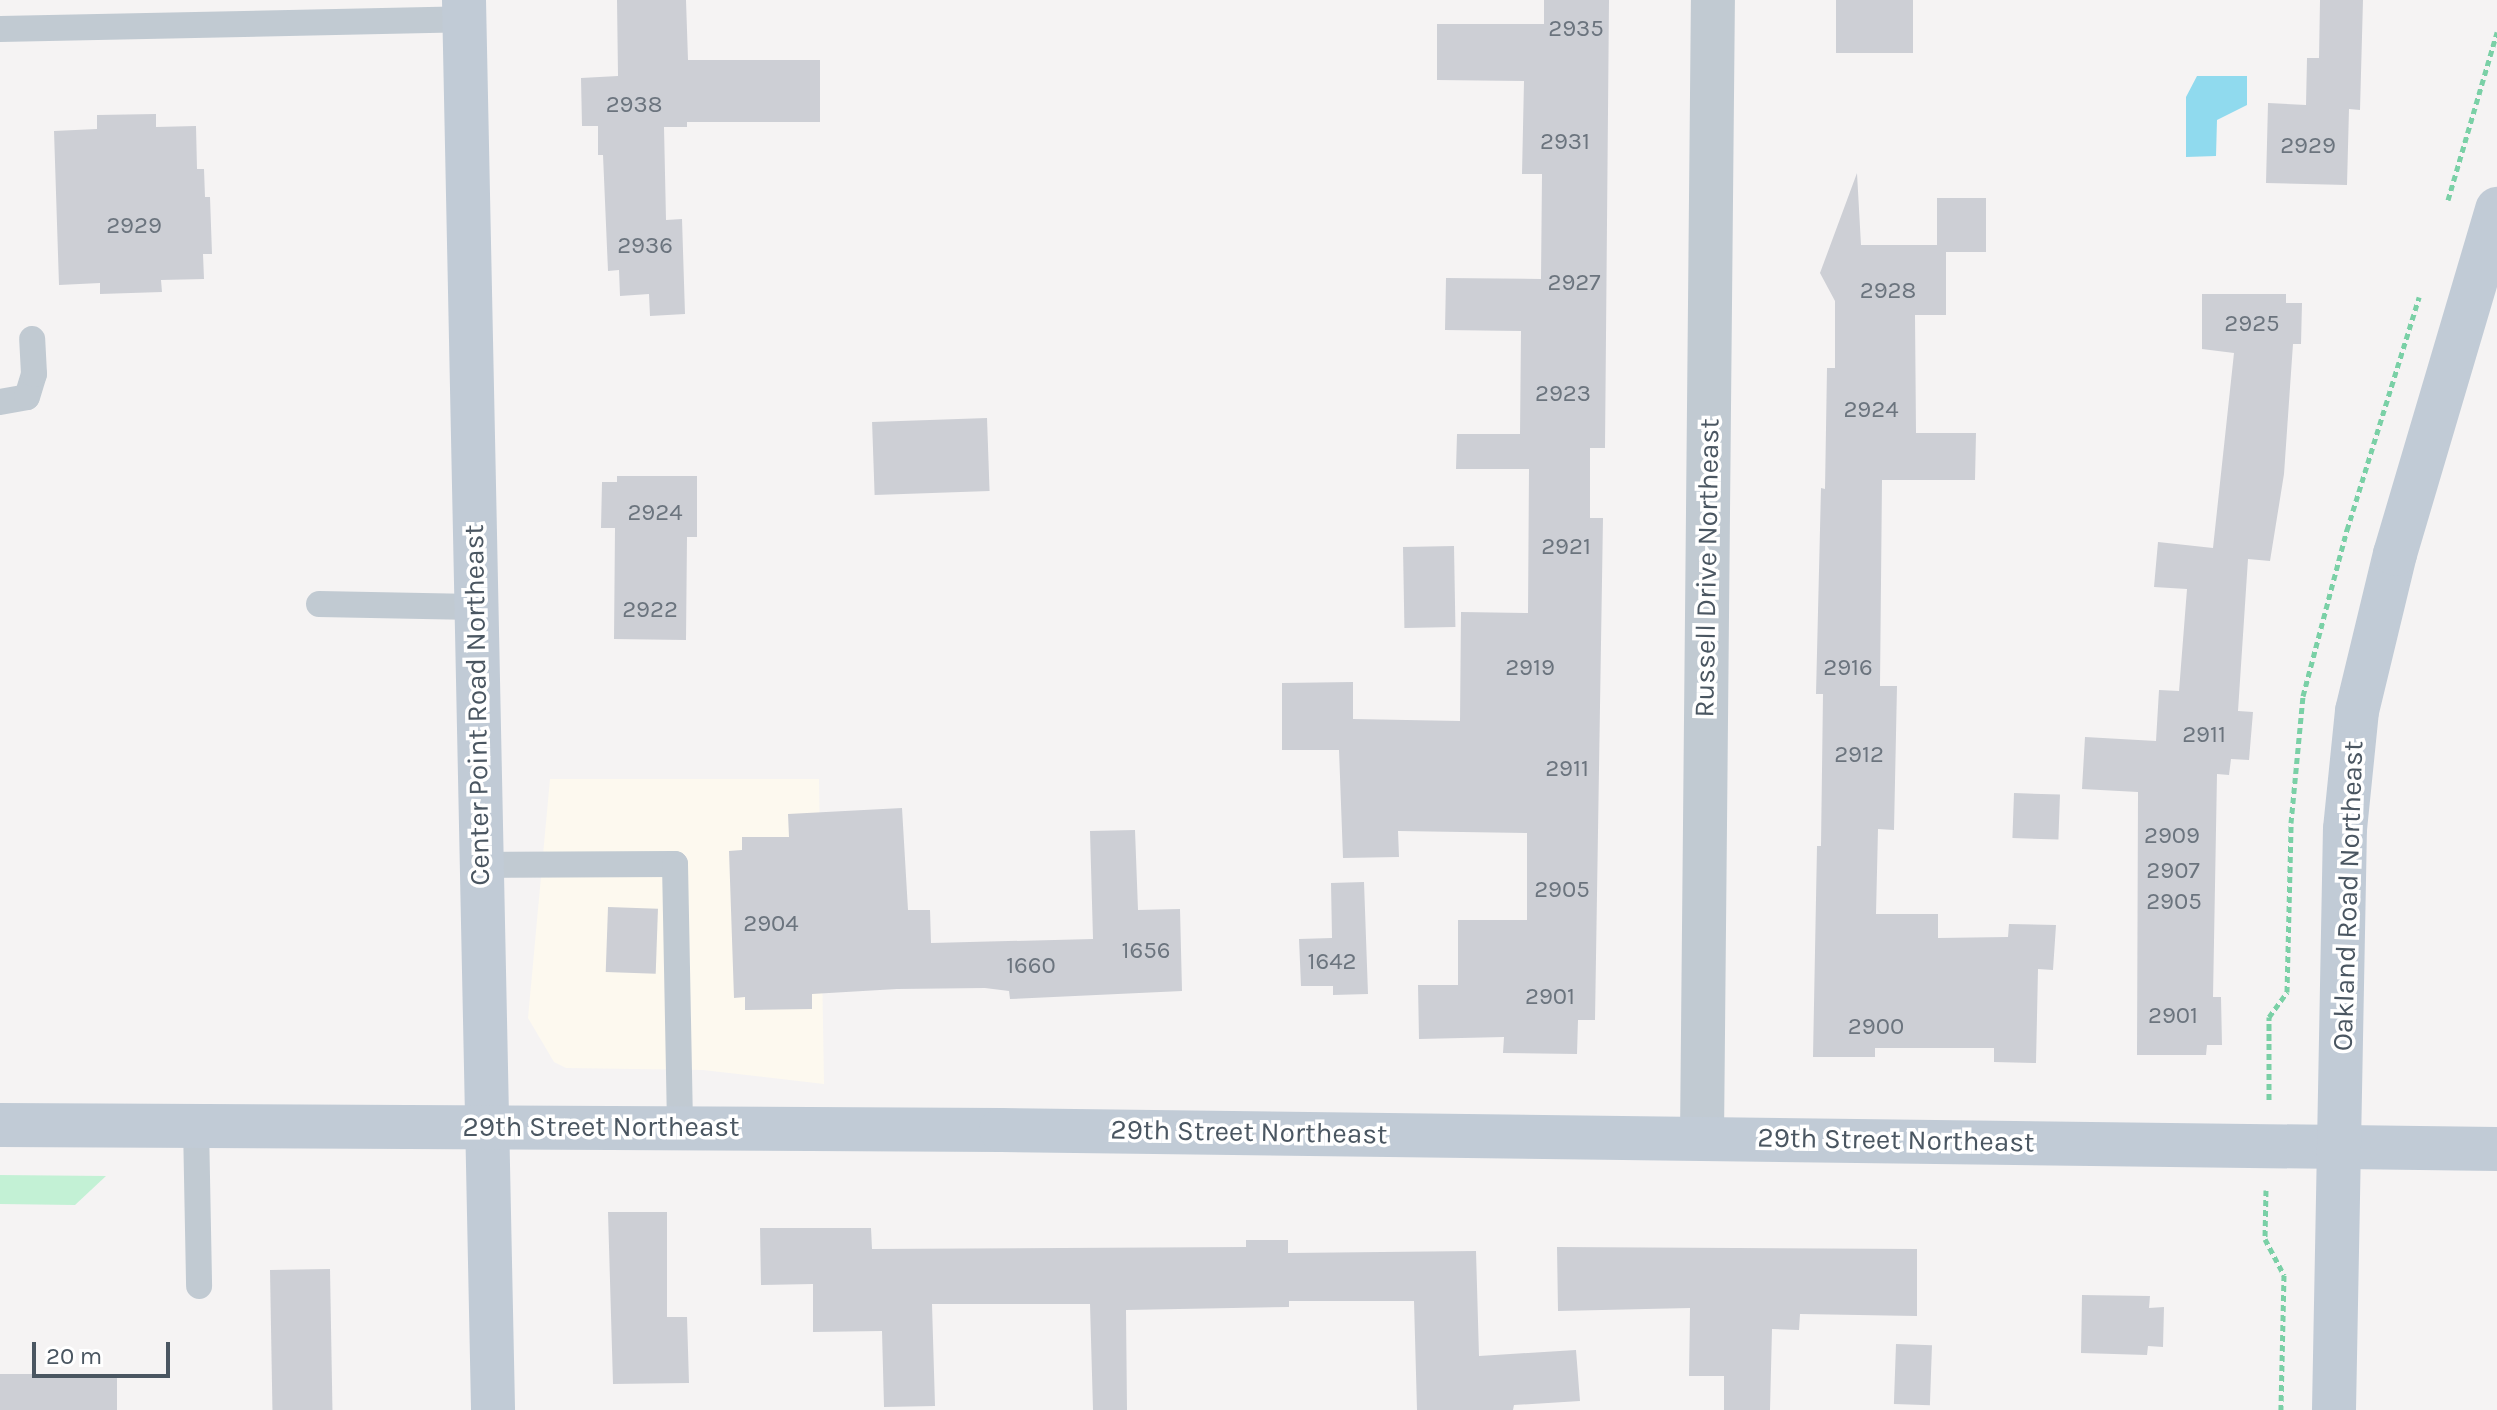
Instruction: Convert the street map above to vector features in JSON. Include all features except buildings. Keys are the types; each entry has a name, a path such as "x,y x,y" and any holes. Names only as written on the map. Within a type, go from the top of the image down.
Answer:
{"main road":[{"name":"Center Point Road Northeast","path":"464,10 484,1126 493,1410"},
{"name":"Oakland Road Northeast","path":"2334,1410 2345,829 2357,711 2395,554 2497,209"},
{"name":"29th Street Northeast","path":"0,1125 680,1127 2497,1149"}],"street":[{"name":"Russell Drive Northeast","path":"1702,1137 1713,0"}],"lane":[{"path":"0,29 464,10"},
{"path":"0,402 27,397 34,374 32,339"},
{"path":"319,604 475,607"},
{"path":"480,865 675,864 680,1127"},
{"path":"196,1125 199,1286"}],"path":[{"path":"2266,1185 2265,1239 2284,1275 2281,1410"}],"shaded area":[{"path":"550,779 819,779 824,1084 703,1070 566,1068 554,1062 528,1018"}],"green space":[{"path":"0,1175 106,1176 75,1205 0,1204"}],"water":[{"path":"2197,76 2247,76 2247,105 2217,120 2216,156 2186,157 2186,97"}]}
